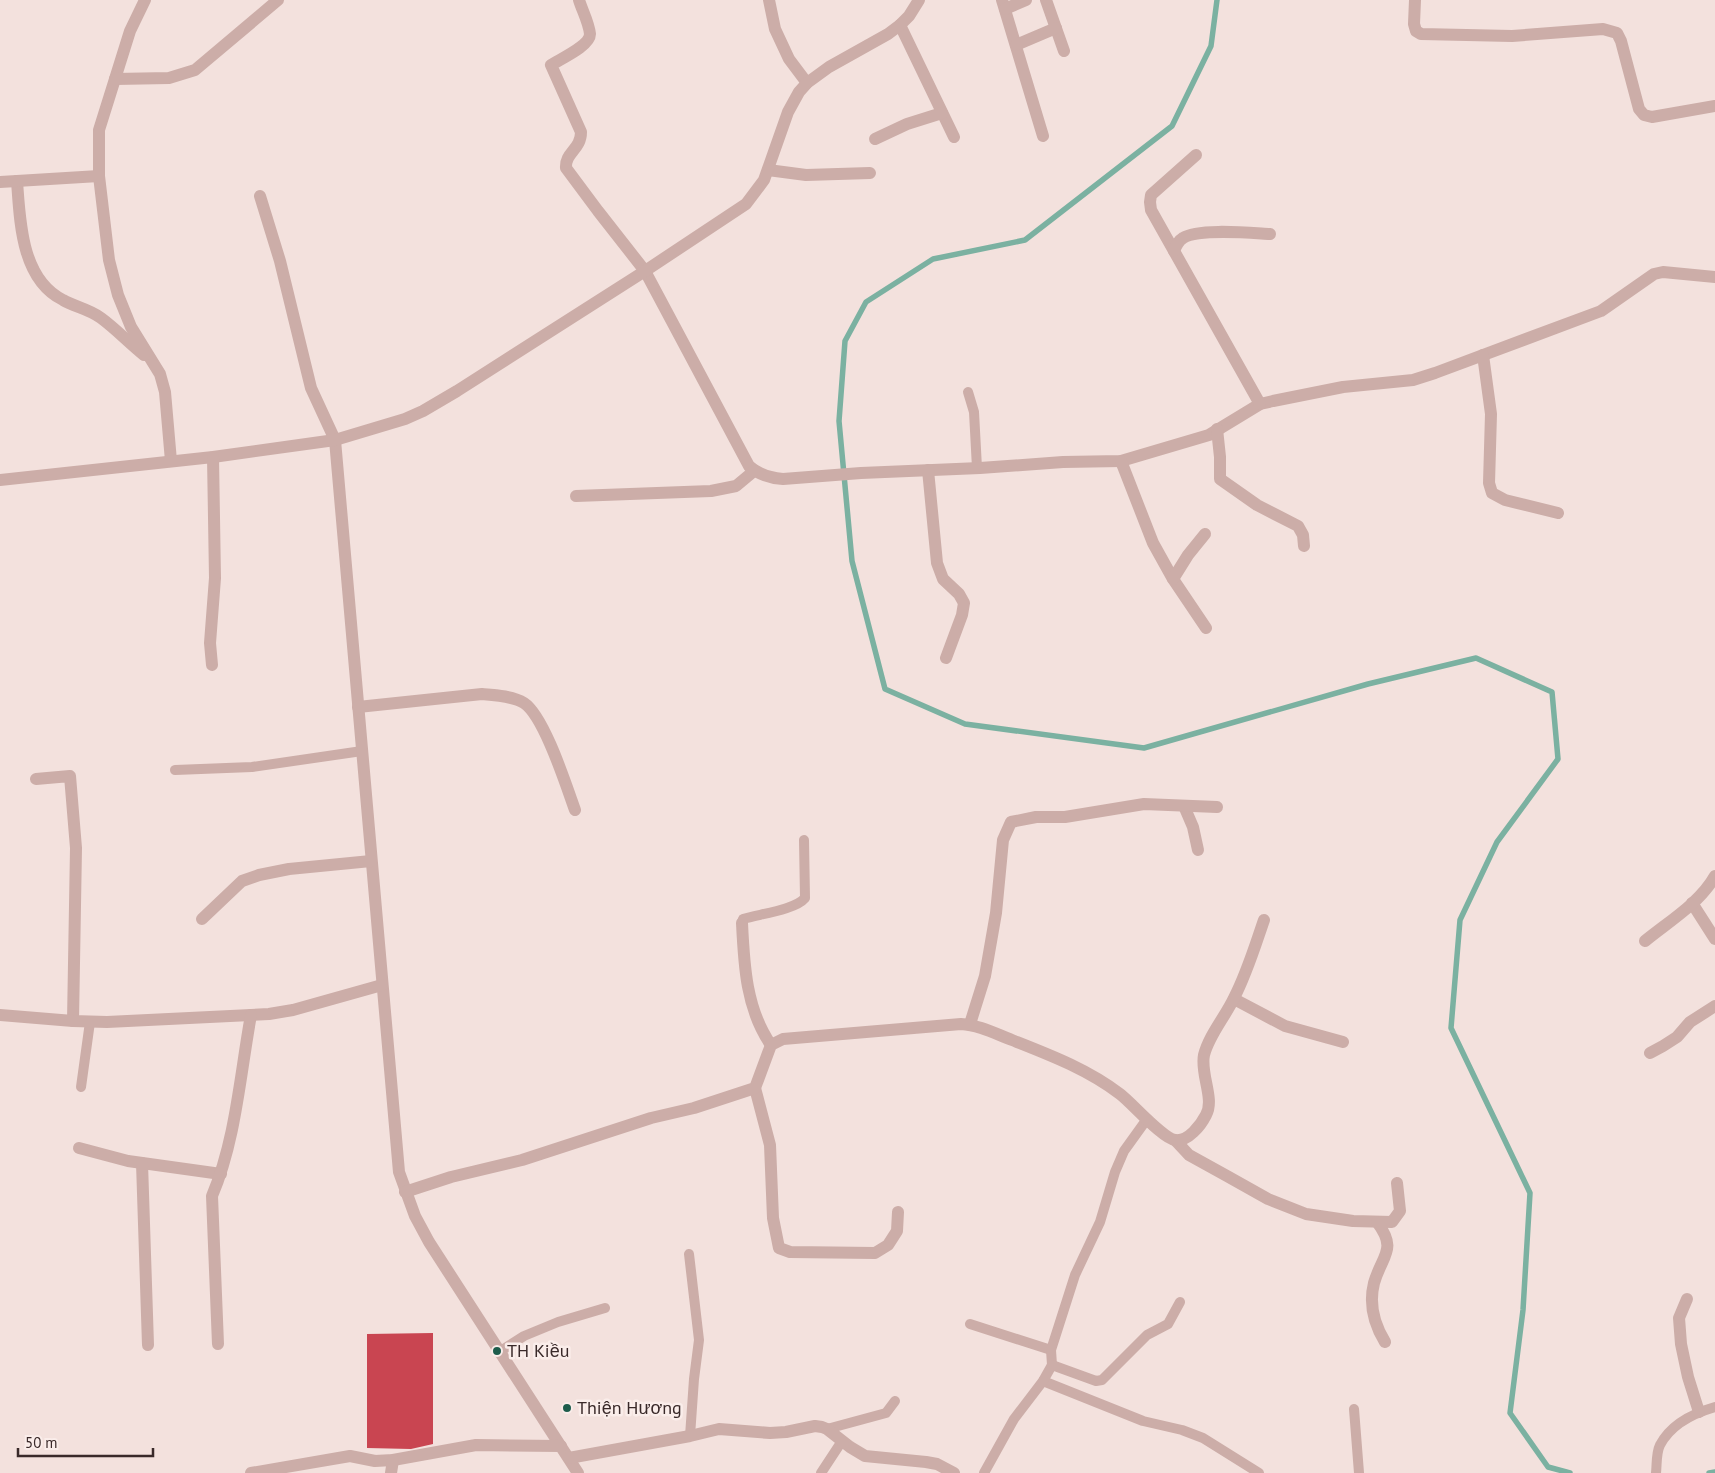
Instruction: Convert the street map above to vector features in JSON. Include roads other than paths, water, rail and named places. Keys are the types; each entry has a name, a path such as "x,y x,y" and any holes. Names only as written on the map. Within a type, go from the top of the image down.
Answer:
{"street":[{"path":"145,0 130,31 99,130 99,176 109,260 118,295 131,327 160,374 165,392 171,461"},
{"path":"116,79 169,78 195,70 278,0"},
{"path":"579,0 590,32 589,39 582,46 551,65 582,132 581,141 567,159 566,168 645,271 749,466 754,471 771,478 806,478 861,473 1063,462 1121,461 1209,435 1260,404 1290,396 1413,380 1435,373 1601,311 1654,274 1663,272 1715,277"},
{"path":"769,0 775,29 789,59 807,83"},
{"path":"0,480 213,457 335,440 405,419 437,404 746,204 755,193 768,170 792,101 807,83 829,67 888,34 909,16 919,0"},
{"path":"1026,0 1003,5 1043,136"},
{"path":"1046,0 1064,51"},
{"path":"1415,0 1414,24 1416,31 1421,34 1512,36 1603,29 1616,33 1622,41 1638,104 1644,115 1652,117 1715,106"},
{"path":"900,25 954,137"},
{"path":"1016,44 1056,28"},
{"path":"875,139 907,124 942,113"},
{"path":"1196,155 1151,195 1151,210 1260,404"},
{"path":"768,170 806,176 870,172"},
{"path":"0,182 99,176"},
{"path":"17,181 21,229 30,264 38,276 49,290 62,300 100,317 150,359"},
{"path":"260,196 280,261 310,388 335,440 399,1172 405,1192 428,1242 578,1473"},
{"path":"1174,251 1177,244 1184,238 1196,234 1224,232 1270,234"},
{"path":"1483,355 1491,414 1488,483 1492,494 1505,500 1558,513"},
{"path":"1217,429 1220,479 1257,505 1298,526 1304,546"},
{"path":"212,665 210,643 215,578 213,457"},
{"path":"1121,461 1153,543 1173,579 1206,628"},
{"path":"928,470 936,564 943,579 959,594 964,603 962,615 946,658"},
{"path":"576,496 711,491 736,486 754,471"},
{"path":"1173,579 1188,554 1205,534"},
{"path":"358,707 482,694 502,696 523,702 532,710 548,739 575,810"},
{"path":"36,778 70,776 76,848 73,1021"},
{"path":"970,1024 985,976 996,914 1002,840 1011,822 1036,817 1074,816 1144,804 1217,807"},
{"path":"1184,806 1193,827 1198,850"},
{"path":"202,919 242,882 259,875 289,869 371,861"},
{"path":"1645,941 1692,903 1712,882 1715,876"},
{"path":"1692,903 1715,939"},
{"path":"898,1212 897,1231 888,1245 875,1254 790,1252 778,1248 773,1218 770,1145 755,1088 771,1045 783,1039 970,1024 1089,1073 1122,1095 1146,1119 1170,1138 1176,1140 1186,1138 1200,1125 1207,1114 1209,1106 1204,1069 1205,1054 1234,999 1264,920"},
{"path":"742,924 750,997 760,1030 771,1045"},
{"path":"0,1015 90,1022 251,1015 292,1010 382,985"},
{"path":"1234,999 1285,1026 1343,1042"},
{"path":"1650,1053 1677,1036 1690,1022 1715,1006"},
{"path":"218,1344 212,1196 221,1174 233,1121 251,1015"},
{"path":"405,1192 451,1177 522,1160 652,1118 694,1108 755,1088"},
{"path":"1176,1140 1189,1155 1268,1199 1306,1214 1353,1221 1392,1222 1400,1211 1396,1184"},
{"path":"80,1148 142,1163 221,1174"},
{"path":"142,1163 148,1345"},
{"path":"1377,1222 1386,1233 1388,1245 1374,1282 1372,1301 1374,1318 1385,1342"},
{"path":"1687,1299 1679,1318 1681,1344 1688,1377 1699,1412"},
{"path":"569,1458 719,1429 770,1433 822,1426 856,1452 865,1456 932,1463 954,1473"},
{"path":"250,1473 355,1456 375,1460 393,1460 476,1445 562,1446"},
{"path":"391,1473 393,1460"}],"lane":[{"path":"968,392 974,412 977,468"},
{"path":"175,770 252,767 362,751"},
{"path":"742,924 742,919 791,906 805,898 804,840"},
{"path":"81,1087 90,1022"},
{"path":"984,1473 1014,1420 1043,1381 1052,1365 1051,1350 1075,1276 1100,1222 1118,1165 1128,1145 1146,1119"},
{"path":"689,1254 698,1340 690,1436"},
{"path":"1052,1365 1096,1380 1102,1380 1147,1335 1168,1324 1180,1302"},
{"path":"499,1352 524,1336 558,1322 605,1308"},
{"path":"970,1324 1051,1350"},
{"path":"1043,1381 1143,1421 1182,1430 1203,1438 1259,1473"},
{"path":"828,1429 886,1413 895,1401"},
{"path":"1656,1473 1660,1446 1673,1429 1684,1420 1699,1412 1715,1407"},
{"path":"1354,1409 1359,1473"},
{"path":"821,1473 842,1441"}],"waterway":[{"path":"1217,0 1211,46 1172,126 1025,240 933,259 866,302 845,341 839,421 852,561 885,689 965,724 1144,748 1368,684 1476,658 1552,692 1558,759 1497,842 1460,920 1451,1028 1530,1193 1523,1310 1510,1413 1548,1467 1570,1473"},
{"path":"1709,1473 1715,1472"}],"place":[{"name":"TH Kiều","path":"497,1351"},
{"name":"Thiện Hương","path":"567,1408"}]}
